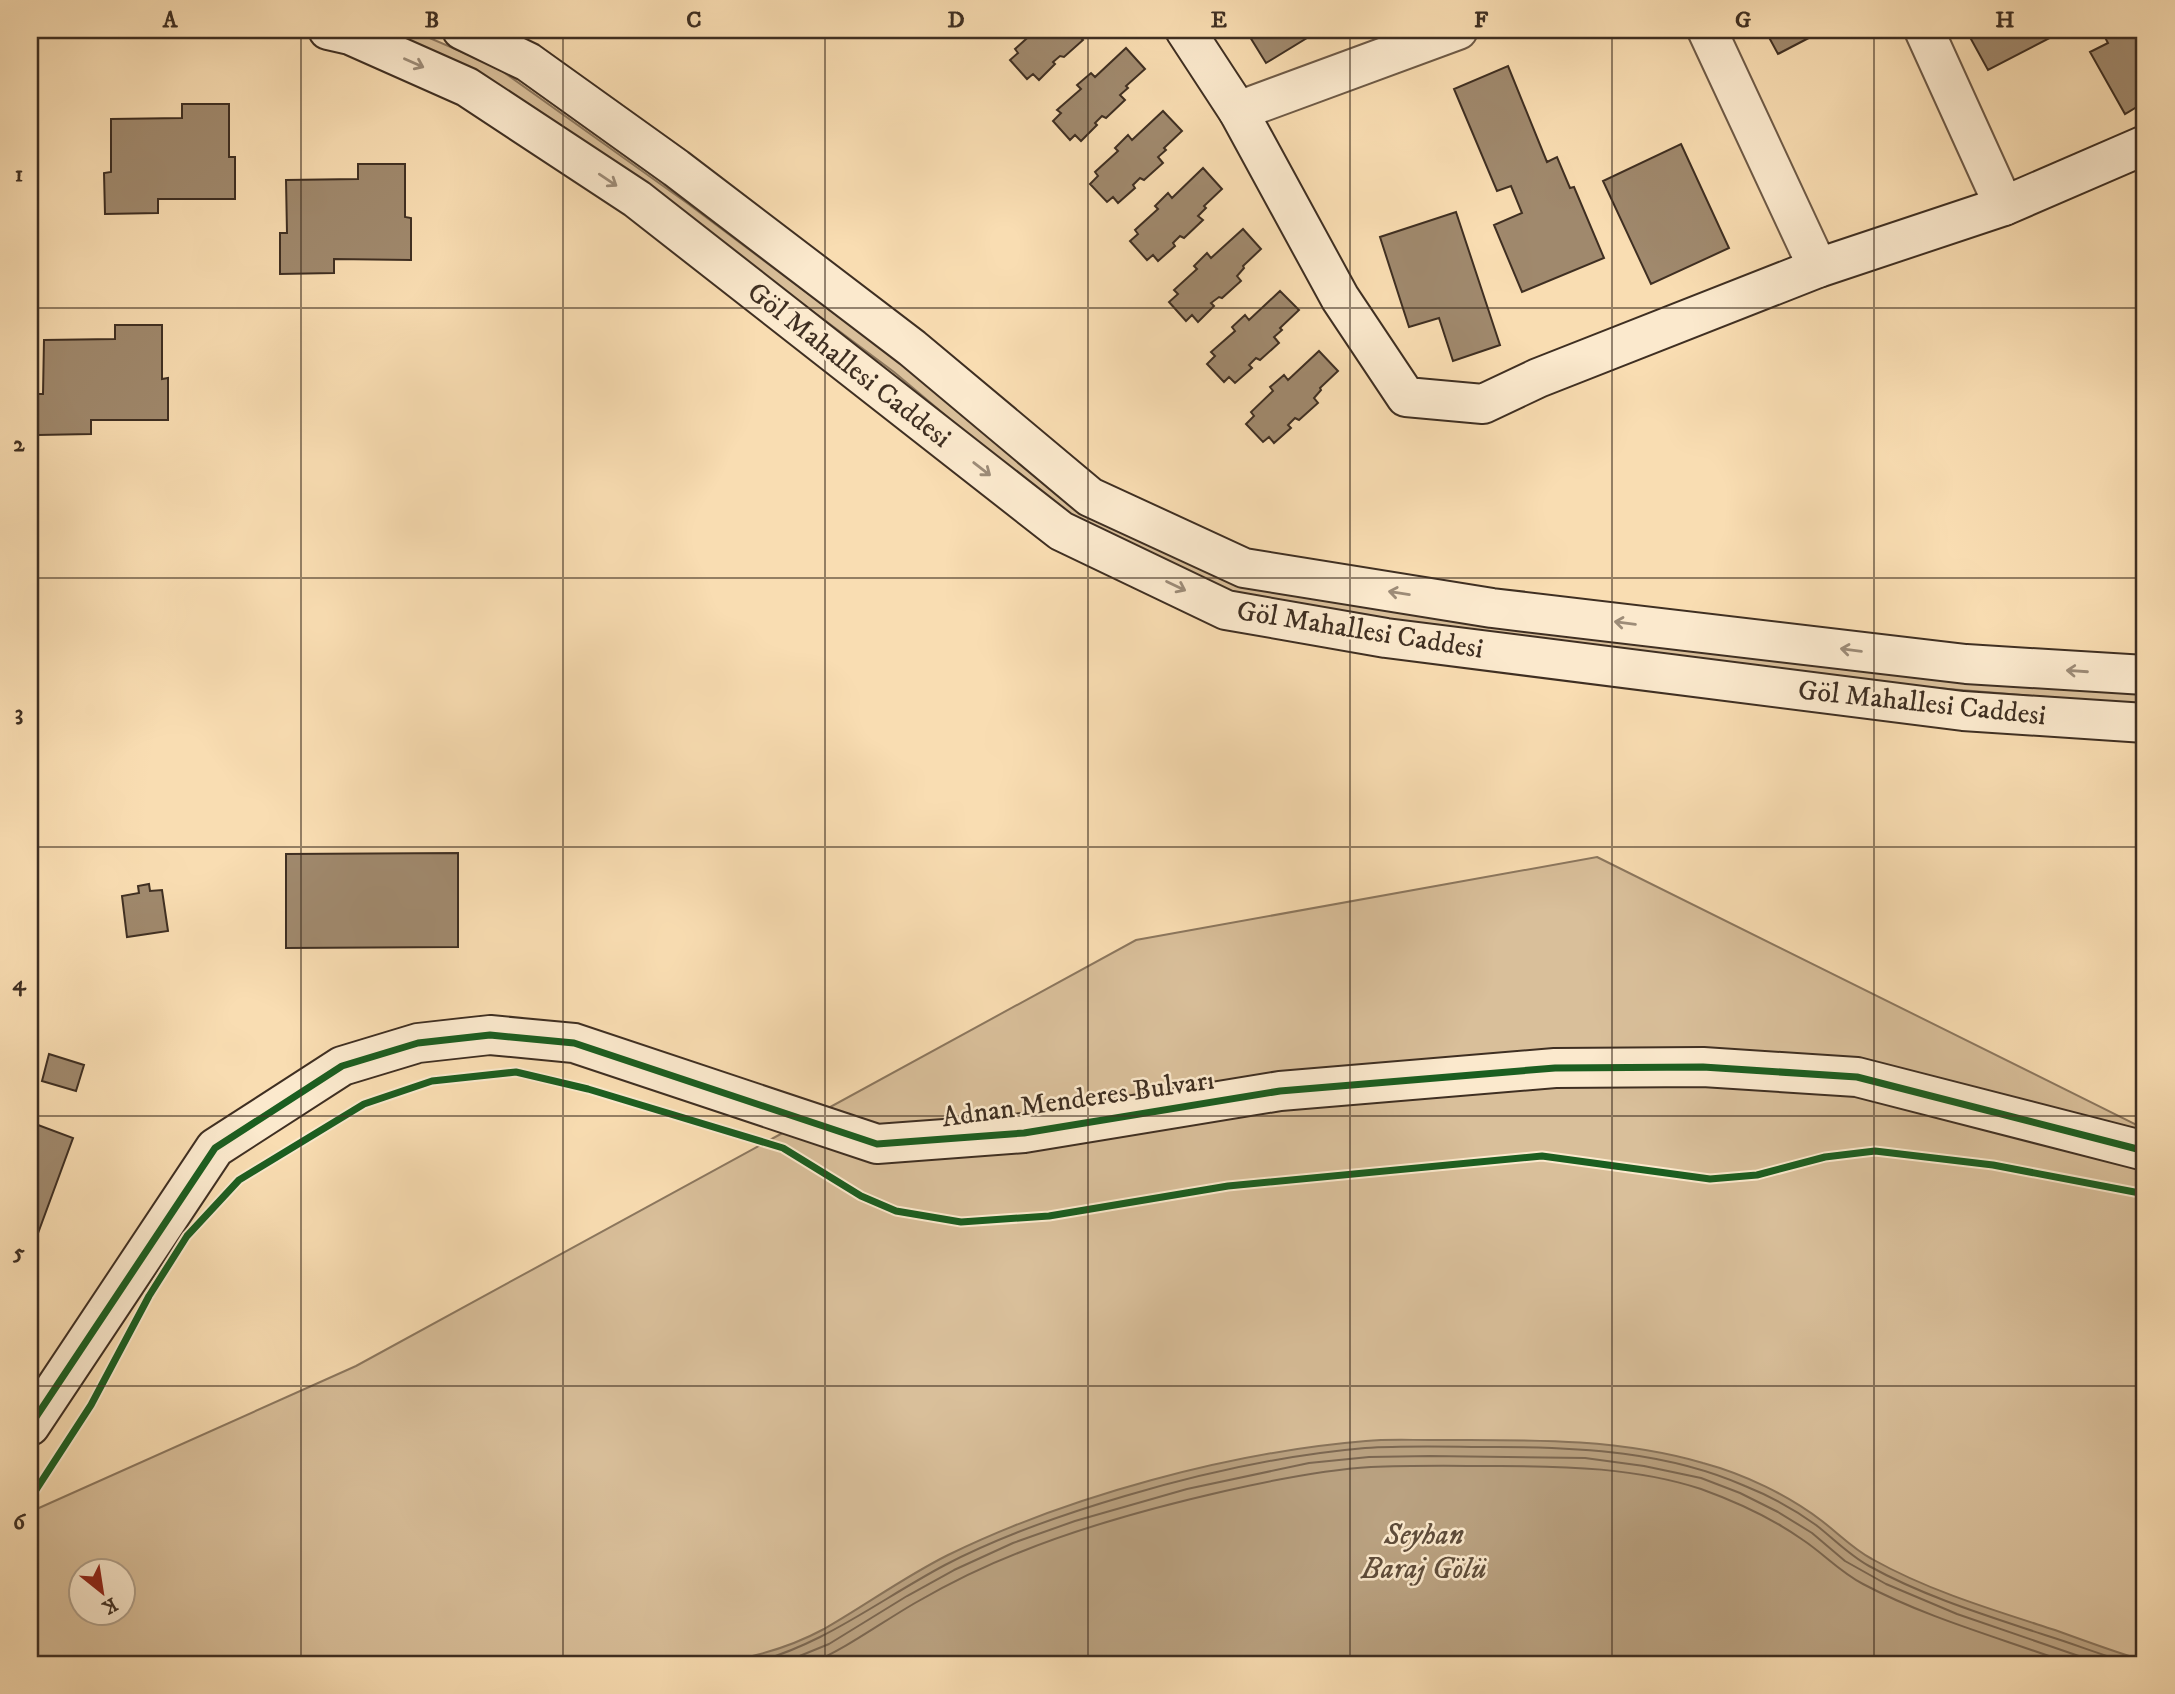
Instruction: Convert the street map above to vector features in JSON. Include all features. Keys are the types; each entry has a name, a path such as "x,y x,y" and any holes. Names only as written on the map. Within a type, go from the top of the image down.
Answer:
{"street":[{"name":"Göl Mahallesi Caddesi","path":"328,30 350,35 467,86 637,200 1061,531 1226,610 1386,638 1963,711 2145,723"},
{"name":"Göl Mahallesi Caddesi","path":"462,30 528,62 676,168 912,348 1090,497 1244,568 1506,609 1966,664 2145,675"},
{"path":"1185,30 1238,111 1340,298 1406,397 1483,404 1538,378 1818,268 2004,206 2145,145"},
{"path":"1238,111 1458,30"},
{"path":"1707,30 1818,268"},
{"path":"1924,30 2004,206"},
{"name":"Adnan Menderes Bulvarı","path":"30,1426 215,1148 342,1066 418,1043 490,1035 574,1043 877,1144 1024,1133 1280,1091 1555,1068 1703,1067 1857,1076 2145,1151"}],"shaded area":[{"path":"385,30 411,30 495,66 687,203 906,367 1059,492 1139,541 1233,579 2145,692 2145,705 1827,679 1392,621 1231,592 1129,551 1051,504 894,372 678,211"},
{"path":"1597,857 2145,1129 2145,1664 30,1664 30,1512 356,1366 1136,940"}],"water":[{"name":"Seyhan Baraj Gölü","path":"1533,1440 1636,1448 1718,1468 1750,1479 1809,1511 1865,1555 1916,1581 2145,1661 2145,1664 703,1664 734,1660 781,1648 824,1629 948,1555 1045,1514 1152,1480 1261,1455 1366,1441"},
{"path":"562,1656 581,1664 531,1664"}],"building":[{"path":"1036,30 1083,30 1078,35 1083,40 1064,57 1060,56 1053,62 1055,64 1039,80 1033,74 1027,79 1010,60 1018,53 1015,49"},
{"path":"1255,30 1320,30 1266,63 1250,37 1257,33"},
{"path":"1765,30 1824,30 1778,54"},
{"path":"1966,30 2065,30 1988,70"},
{"path":"2101,30 2145,30 2145,102 2125,114 2090,52 2108,43"},
{"path":"1126,48 1145,69 1126,86 1128,88 1120,95 1125,100 1106,118 1102,116 1081,141 1075,135 1070,140 1053,121 1061,113 1057,110 1081,89 1077,85 1091,73 1095,77"},
{"path":"1508,66 1547,162 1557,157 1570,188 1574,187 1604,258 1522,292 1494,225 1522,213 1511,186 1497,191 1454,89"},
{"path":"182,104 229,104 229,157 235,157 235,199 158,199 158,213 105,214 104,173 111,172 111,119 182,118"},
{"path":"1163,111 1182,131 1158,157 1163,163 1144,180 1140,178 1133,185 1135,188 1118,203 1113,197 1107,202 1090,184 1098,176 1095,172 1118,151 1115,148 1128,135 1132,140"},
{"path":"1681,144 1729,248 1651,284 1603,181"},
{"path":"358,164 405,164 405,217 411,218 411,260 334,259 334,273 280,274 280,233 287,233 286,180 358,179"},
{"path":"1203,168 1222,189 1204,206 1206,208 1198,216 1203,220 1184,238 1180,236 1173,243 1175,246 1158,261 1153,255 1147,260 1130,241 1138,234 1135,230 1158,209 1155,206 1168,193 1172,198"},
{"path":"1456,212 1500,345 1453,361 1439,318 1409,327 1380,237"},
{"path":"1243,229 1261,249 1243,266 1237,276 1241,281 1222,298 1219,297 1211,303 1214,306 1198,322 1192,315 1186,321 1169,302 1178,294 1174,290 1197,269 1194,266 1207,253 1211,258"},
{"path":"1280,291 1299,310 1274,337 1279,343 1260,360 1256,358 1249,365 1252,368 1235,383 1229,377 1224,382 1207,364 1215,356 1211,352 1235,331 1232,327 1245,315 1249,320"},
{"path":"115,325 162,325 162,379 168,378 168,420 91,420 91,434 38,435 37,394 43,394 44,340 115,339"},
{"path":"1319,351 1338,371 1320,388 1314,398 1318,403 1299,420 1295,418 1288,425 1291,428 1274,443 1269,437 1263,442 1246,424 1254,416 1251,412 1273,391 1270,387 1284,375 1288,380"},
{"path":"458,853 458,947 286,948 286,854"},
{"path":"149,884 150,891 162,890 168,931 127,937 122,896 139,893 138,886"},
{"path":"49,1054 84,1065 76,1091 42,1081"},
{"path":"30,1122 73,1138 30,1255"}],"cycle path":[{"path":"30,1426 215,1148 342,1066 418,1043 490,1035 574,1043 877,1144 1024,1133 1280,1091 1555,1068 1703,1067 1857,1077 2145,1151"},
{"path":"30,1499 91,1405 149,1296 187,1236 239,1180 364,1104 432,1081 516,1072 588,1089 783,1148 861,1196 896,1211 961,1222 1049,1216 1228,1186 1542,1156 1710,1179 1757,1175 1825,1157 1875,1151 1993,1165 2145,1194"}]}
